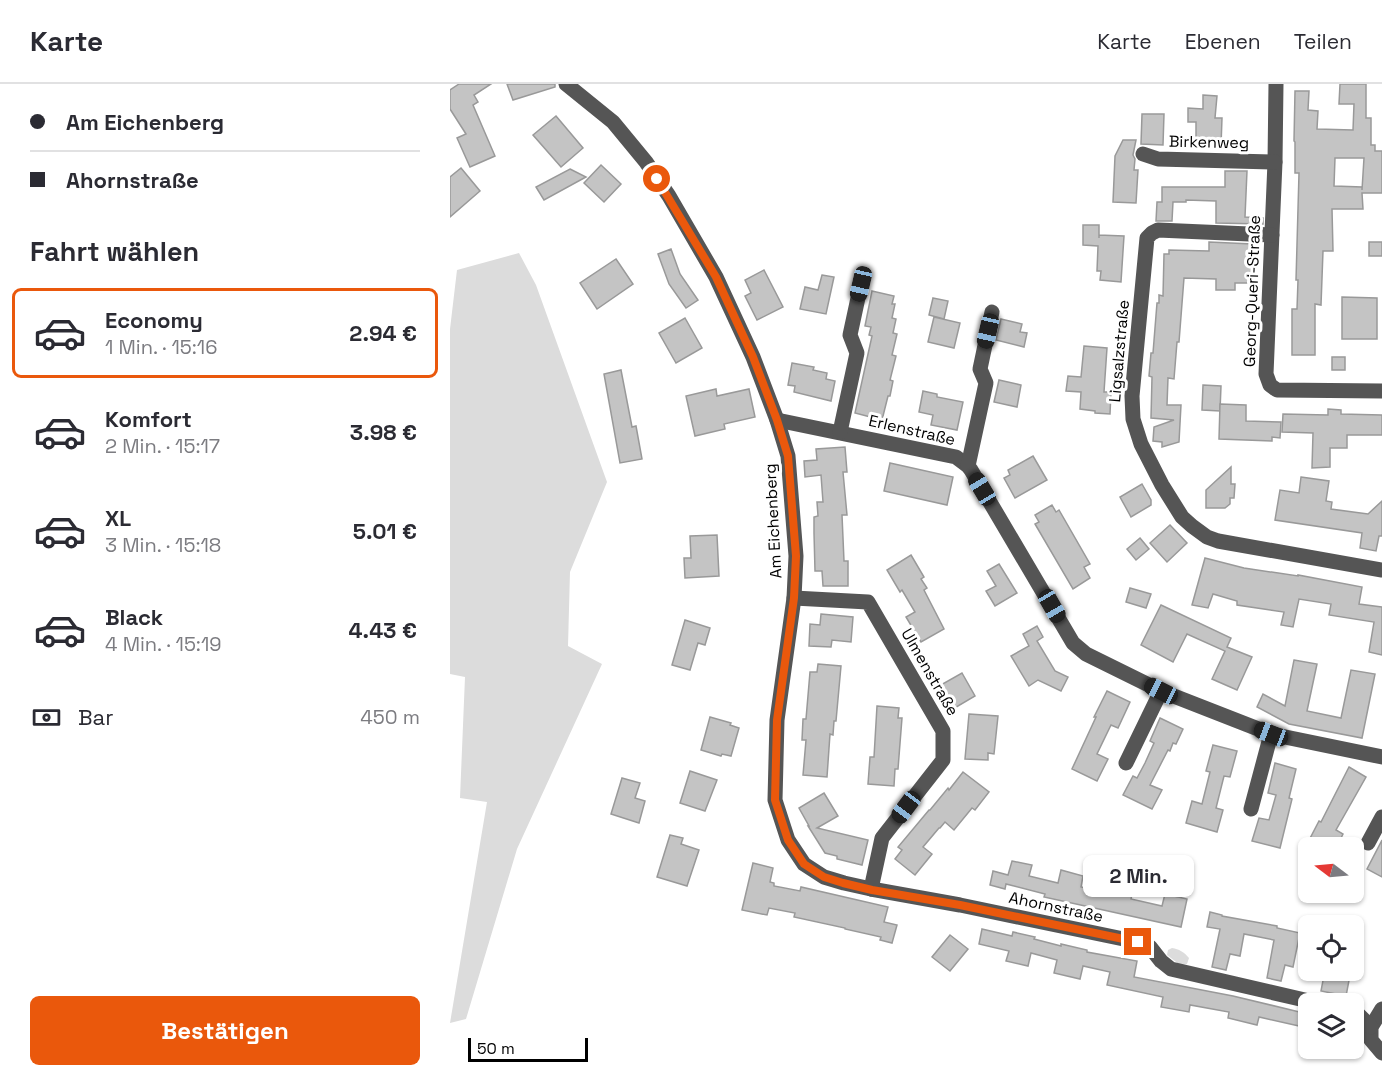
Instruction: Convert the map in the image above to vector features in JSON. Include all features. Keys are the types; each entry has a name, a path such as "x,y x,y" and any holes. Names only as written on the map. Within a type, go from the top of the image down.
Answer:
{"street":[{"name":"Am Eichenberg","path":"566,84 613,122 646,162 669,196 716,277 753,357 788,456 796,556 794,598 777,720 775,800 788,840"},
{"name":"Georg-Queri-Straße","path":"1276,84 1266,374 1270,385 1277,390 1382,391"},
{"name":"Birkenweg","path":"1143,154 1158,159 1275,162"},
{"name":"Ligsalzstraße","path":"1272,235 1158,230 1152,232 1147,238 1132,396 1133,419 1141,444 1182,517 1207,537 1218,542 1382,570"},
{"path":"840,432 856,353 850,335 861,284"},
{"path":"968,466 986,383 980,369 992,312"},
{"name":"Erlenstraße","path":"777,420 956,457 968,466 1073,643 1086,654 1161,691 1271,734 1382,757"},
{"name":"Ulmenstraße","path":"794,598 868,602 943,731 943,760 882,838 872,890"},
{"path":"1126,764 1161,691"},
{"path":"1251,809 1271,734"},
{"path":"1368,843 1382,817"},
{"name":"Ahornstraße","path":"788,840 804,864 824,877 872,890 960,905 1138,942 1150,947 1161,962 1171,969 1298,998"},
{"path":"1382,1009 1371,1028 1371,1040 1382,1053"},
{"path":"1364,1021 1371,1028"}],"shaded area":[{"path":"519,253 536,285 607,482 570,572 568,646 602,664 517,849 466,1019 450,1023 487,802 460,798 465,677 450,674 450,329 457,270"},
{"path":"1172,948 1183,952 1189,958 1187,964 1180,965 1167,955 1168,950"}],"building":[{"path":"459,84 491,84 474,95 478,102 473,105 495,156 470,167 457,138 466,134 450,109 450,90"},
{"path":"507,84 555,84 555,87 513,100"},
{"path":"1340,84 1366,84 1366,118 1371,118 1371,145 1375,145 1375,151 1382,151 1382,193 1362,193 1363,209 1332,209 1333,251 1323,251 1321,305 1315,304 1315,355 1292,355 1292,309 1297,309 1298,280 1296,280 1299,173 1295,173 1295,91 1309,91 1308,110 1318,111 1317,129 1353,130 1354,104 1339,104","holes":["1335,158 1364,158 1362,190 1362,187 1334,186"]},
{"path":"1203,95 1217,96 1215,118 1222,118 1221,146 1196,145 1196,122 1188,122 1188,108 1203,109"},
{"path":"1142,114 1164,114 1163,145 1141,144"},
{"path":"556,116 583,148 561,167 533,135"},
{"path":"1123,140 1136,140 1133,155 1134,170 1138,170 1136,203 1113,202 1115,156"},
{"path":"601,165 621,184 604,202 584,183"},
{"path":"461,168 480,191 450,217 450,177"},
{"path":"570,169 586,177 544,200 536,187"},
{"path":"1225,171 1247,171 1245,217 1263,218 1263,224 1216,223 1216,201 1186,200 1186,202 1173,202 1172,221 1156,221 1157,202 1162,202 1162,187 1225,187"},
{"path":"1083,225 1099,225 1099,235 1124,236 1121,282 1100,280 1101,271 1097,271 1098,246 1083,245"},
{"path":"1209,242 1252,244 1251,283 1235,283 1235,290 1216,290 1216,279 1184,278 1179,342 1177,342 1174,379 1168,378 1167,405 1181,405 1179,442 1162,447 1162,442 1153,441 1154,427 1174,420 1151,418 1152,377 1149,376 1157,303 1159,303 1159,295 1163,296 1164,254 1169,254 1169,250 1209,251"},
{"path":"1369,242 1382,242 1382,256 1369,256"},
{"path":"671,249 680,274 698,300 686,308 669,284 658,254"},
{"path":"616,259 633,284 597,309 580,283"},
{"path":"764,270 783,307 757,320 745,296 751,293 745,280"},
{"path":"822,275 834,277 826,314 800,309 805,287 818,290"},
{"path":"872,291 894,296 892,304 895,304 892,318 896,319 893,333 897,334 892,355 896,356 890,380 893,381 890,396 888,396 882,420 855,413 872,336 869,335 871,327 865,326"},
{"path":"1342,297 1377,298 1377,339 1342,339"},
{"path":"933,298 948,301 944,319 929,315"},
{"path":"934,317 960,323 954,348 928,342"},
{"path":"685,318 702,348 676,363 659,333"},
{"path":"1001,319 1022,324 1020,332 1027,333 1024,347 996,340"},
{"path":"1084,346 1107,348 1104,392 1111,392 1110,414 1080,409 1081,392 1066,391 1068,376 1081,377"},
{"path":"1332,357 1345,357 1345,370 1332,370"},
{"path":"792,363 814,367 813,370 827,373 826,379 835,381 831,401 794,392 795,386 788,385"},
{"path":"621,370 632,427 636,426 642,459 620,463 604,374"},
{"path":"999,380 1021,385 1017,407 994,402"},
{"path":"1203,385 1221,386 1220,411 1202,410"},
{"path":"716,389 717,396 749,389 755,417 724,424 725,429 695,436 686,396"},
{"path":"923,391 937,394 937,397 963,402 957,430 931,425 933,415 919,412"},
{"path":"1220,404 1246,405 1246,421 1281,422 1280,438 1272,437 1272,441 1219,439"},
{"path":"1328,409 1341,410 1341,414 1382,415 1382,435 1347,435 1347,448 1330,448 1330,467 1312,468 1313,433 1282,432 1283,414 1328,415"},
{"path":"845,447 847,472 843,472 847,515 842,515 844,561 848,561 848,586 823,586 822,571 815,571 814,533 814,517 818,516 817,502 823,502 821,475 805,477 804,461 817,460 816,449"},
{"path":"1033,456 1047,480 1015,498 1004,478 1010,475 1008,470"},
{"path":"890,463 953,477 947,505 884,491"},
{"path":"1231,467 1231,484 1235,484 1234,498 1230,498 1230,504 1225,508 1206,508 1206,490"},
{"path":"1301,477 1329,481 1326,501 1332,502 1331,509 1368,514 1382,501 1382,536 1379,536 1376,551 1360,548 1362,533 1275,520 1280,490 1299,493"},
{"path":"1142,484 1151,500 1151,505 1131,517 1120,497"},
{"path":"1052,505 1056,512 1059,510 1090,564 1084,567 1090,578 1073,589 1035,524 1039,522 1035,515"},
{"path":"1170,525 1187,543 1167,562 1150,543"},
{"path":"717,535 719,576 685,578 684,558 691,558 690,536"},
{"path":"1140,538 1149,549 1136,560 1127,549"},
{"path":"911,555 924,577 921,579 927,588 924,590 944,629 921,642 906,617 915,612 887,570"},
{"path":"1205,558 1244,568 1362,587 1359,604 1382,607 1382,655 1369,652 1374,622 1329,615 1331,604 1299,599 1293,627 1281,625 1284,612 1237,605 1237,601 1213,594 1208,608 1192,605"},
{"path":"999,564 1017,593 995,606 986,591 996,586 987,571"},
{"path":"1130,588 1151,594 1146,608 1126,602"},
{"path":"1161,605 1231,638 1227,647 1252,657 1237,690 1212,679 1225,651 1187,634 1173,662 1141,645"},
{"path":"821,614 853,617 851,642 832,640 831,647 809,646 810,624 820,625"},
{"path":"685,620 710,628 705,645 698,643 690,670 672,665"},
{"path":"1037,626 1043,637 1037,641 1055,671 1068,677 1061,691 1038,680 1029,686 1011,656 1029,646 1023,634"},
{"path":"1294,660 1317,664 1307,711 1341,718 1351,670 1375,674 1362,738 1289,724 1257,707 1263,694 1285,706"},
{"path":"818,664 841,666 836,721 834,721 833,735 830,734 827,777 803,775 806,740 802,740 803,719 806,719 810,672 817,672"},
{"path":"962,673 975,696 953,709 939,686"},
{"path":"1107,691 1130,702 1118,728 1111,725 1097,754 1108,759 1097,781 1072,769"},
{"path":"877,706 899,708 898,718 902,718 898,769 895,769 894,786 868,784 870,757 874,757"},
{"path":"969,714 998,716 994,754 988,753 988,760 965,759"},
{"path":"710,717 731,723 730,725 739,728 731,756 722,754 721,756 701,750"},
{"path":"1160,718 1183,729 1176,744 1173,743 1170,751 1168,750 1150,785 1162,790 1152,809 1123,795 1133,776 1137,778 1145,763 1154,743 1150,741"},
{"path":"1213,745 1237,751 1230,777 1224,776 1216,808 1223,810 1217,832 1186,823 1192,801 1202,804 1210,772 1206,771"},
{"path":"1275,763 1296,769 1289,798 1292,799 1280,848 1252,841 1259,818 1269,820 1276,795 1268,793"},
{"path":"1349,767 1366,777 1336,830 1343,834 1342,837 1311,837 1319,821 1321,822"},
{"path":"690,771 717,780 705,811 680,803"},
{"path":"963,772 989,792 975,810 972,808 954,830 945,822 939,828 923,847 932,854 915,875 895,859 902,850 898,847"},
{"path":"622,778 640,783 635,798 645,801 639,823 611,814"},
{"path":"824,793 838,816 817,828 868,840 862,865 837,859 837,856 825,853 808,826 799,808"},
{"path":"670,835 683,838 681,844 699,850 687,886 657,877"},
{"path":"1382,840 1382,877 1367,869"},
{"path":"1012,861 1032,865 1029,876 1058,883 1061,870 1083,876 1081,887 1110,893 1111,885 1133,890 1131,899 1162,906 1165,894 1187,899 1181,927 1044,897 1045,894 1006,884 1005,889 990,885 993,871 1008,875"},
{"path":"753,863 773,868 770,882 774,883 774,886 800,891 801,887 888,907 884,922 897,925 892,943 880,940 881,937 794,917 795,913 769,908 767,915 742,910"},
{"path":"1210,912 1298,933 1293,967 1285,965 1281,981 1267,978 1274,940 1244,934 1240,956 1230,954 1226,970 1212,967 1220,929 1207,927"},
{"path":"982,929 1012,936 1013,932 1061,946 1061,944 1087,950 1087,952 1137,961 1134,977 1233,996 1298,1012 1298,1026 1259,1017 1257,1025 1228,1018 1229,1012 1190,1005 1189,1012 1161,1007 1163,997 1107,985 1110,972 1083,966 1080,979 1054,973 1057,960 1031,953 1028,966 1006,961 1009,951 979,944"},
{"path":"950,935 968,949 950,971 932,957"},
{"path":"1323,981 1349,981 1347,993 1321,991"}],"route":[{"path":"657,179 716,277 753,357 788,456 796,556 794,598 777,720 775,800 788,840 804,864 824,877 843,883 1138,942"}]}
